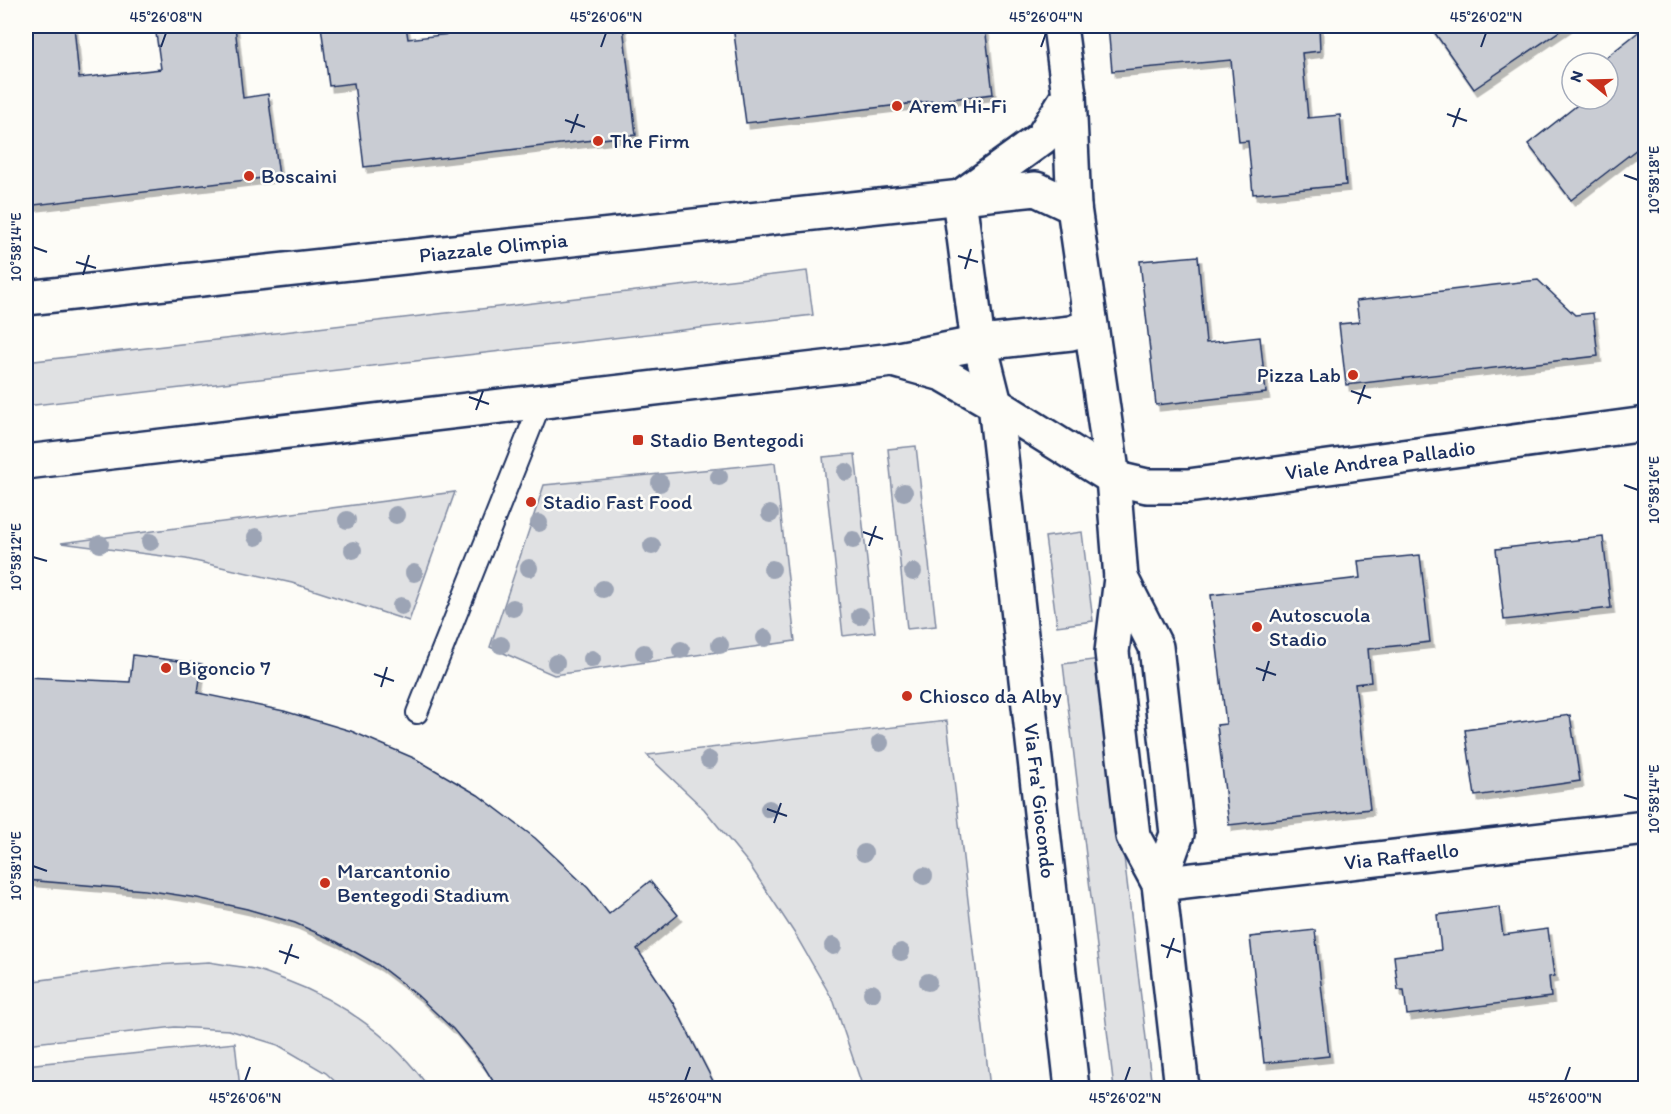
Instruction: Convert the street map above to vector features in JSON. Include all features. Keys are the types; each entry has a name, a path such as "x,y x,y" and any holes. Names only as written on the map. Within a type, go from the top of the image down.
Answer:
{"street":[{"path":"1060,26 1069,95 1074,207 1113,478 1121,578 1112,652 1133,836 1159,884 1182,1089"},
{"name":"Piazzale Olimpia","path":"959,198 1042,138 1069,95"},
{"name":"Piazzale Olimpia","path":"26,298 1036,189 1074,207"},
{"path":"959,198 976,328 995,404"},
{"path":"26,462 892,360 981,343 1071,333 1090,326"},
{"path":"892,360 943,374 1113,478"},
{"name":"Via Fra' Giocondo","path":"995,404 1072,1089"},
{"name":"Viale Andrea Palladio","path":"1113,478 1147,486 1188,486 1646,424"},
{"path":"1121,578 1156,647 1177,834 1159,884"},
{"name":"Via Raffaello","path":"1159,884 1646,828"}],"lane":[{"path":"417,713 541,402"}],"shaded area":[{"path":"807,271 813,315 26,406 26,362"},
{"path":"916,446 936,626 907,629 888,449"},
{"path":"855,454 875,632 843,636 823,457"},
{"path":"775,463 795,641 554,675 490,647 544,485"},
{"path":"455,492 409,621 292,583 186,559 61,543"},
{"path":"1082,532 1093,621 1057,626 1045,537"},
{"path":"1100,659 1152,1088 1114,1088 1063,664"},
{"path":"947,721 990,1088 863,1088 834,1002 795,934 749,864 704,809 647,755"},
{"path":"209,962 258,970 327,999 383,1037 400,1053 429,1088 342,1088 326,1073 278,1045 229,1030 175,1027 26,1044 26,982 155,965"},
{"path":"235,1043 240,1088 26,1088 26,1065"}],"building":[{"path":"26,26 74,26 79,78 161,69 155,26 235,26 243,98 268,94 279,176 26,206"},
{"path":"321,26 406,26 408,39 518,26 623,26 636,135 364,167 354,83 329,86"},
{"path":"733,26 985,26 993,94 746,123"},
{"path":"1108,26 1319,26 1320,51 1302,53 1308,118 1340,115 1346,185 1253,194 1248,141 1239,142 1231,60 1112,71"},
{"path":"1430,26 1567,26 1474,89"},
{"path":"1646,26 1646,142 1571,200 1528,144 1570,111 1620,111 1620,51 1614,51"},
{"path":"1198,256 1206,343 1260,337 1266,393 1156,405 1140,261"},
{"path":"1538,280 1575,315 1593,313 1598,356 1346,385 1339,324 1359,322 1356,301"},
{"path":"1603,537 1611,608 1504,620 1496,549"},
{"path":"1420,555 1430,642 1368,649 1371,682 1355,684 1370,809 1229,825 1217,725 1226,724 1211,595 1360,578 1358,561"},
{"name":"Marcantonio Bentegodi Stadium","path":"133,655 202,664 198,693 284,711 351,731 416,759 478,795 535,838 588,888 609,914 650,881 678,915 637,949 673,1003 717,1089 498,1089 483,1065 453,1029 417,995 378,965 337,942 295,923 197,898 145,890 26,880 26,677 130,682"},
{"path":"1570,715 1580,781 1475,796 1465,730"},
{"path":"1499,907 1503,935 1548,929 1554,976 1549,977 1551,997 1407,1015 1404,990 1398,990 1394,956 1441,950 1437,915"},
{"path":"1315,930 1329,1056 1264,1063 1250,937"}],"place":[{"name":"Arem Hi-Fi","path":"897,106"},
{"name":"The Firm","path":"598,141"},
{"name":"Boscaini","path":"249,176"},
{"name":"Pizza Lab","path":"1353,375"},
{"name":"Stadio Bentegodi","path":"638,440"},
{"name":"Stadio Fast Food","path":"531,502"},
{"name":"Autoscuola Stadio","path":"1257,627"},
{"name":"Bigoncio 7","path":"166,668"},
{"name":"Chiosco da Alby","path":"907,696"},
{"name":"Marcantonio Bentegodi Stadium","path":"325,883"}]}
